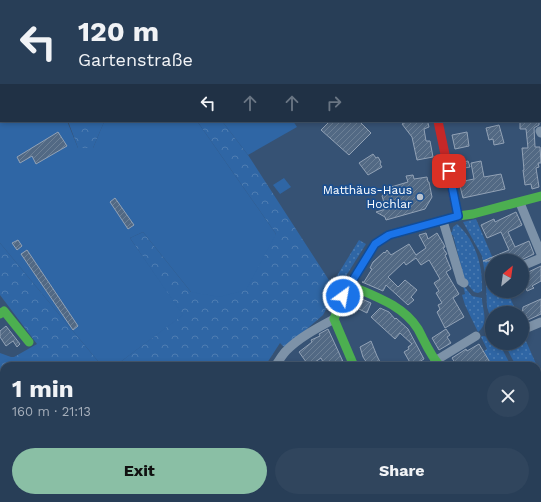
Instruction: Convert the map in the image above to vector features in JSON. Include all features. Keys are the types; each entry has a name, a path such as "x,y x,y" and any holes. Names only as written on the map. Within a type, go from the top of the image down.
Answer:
{"street":[{"path":"55,0 112,0"},
{"path":"438,122 458,216"},
{"path":"278,362 286,350 318,327 334,319 341,300 349,285 375,244 380,240 389,235 443,220 520,203 541,196"},
{"path":"520,203 541,254"},
{"path":"443,220 461,281 464,283"},
{"path":"529,263 541,258"},
{"path":"349,285 393,305 414,324 436,362"},
{"path":"0,314 4,311 29,342"},
{"path":"334,319 352,362"},
{"path":"529,327 541,322"},
{"path":"440,362 476,336"}],"green space":[{"path":"0,122 67,122 78,148 93,148 104,122 198,122 276,234 246,290 219,297 191,292 143,232 130,238 183,315 120,362 99,362 0,243"},
{"path":"68,122 104,122 93,148 78,148"},
{"path":"198,122 223,122 248,155 336,291 323,315 285,348 280,343 268,362 120,362 182,315 130,238 143,232 191,292 276,234"},
{"path":"223,122 294,122 297,127 248,155"},
{"path":"284,178 291,187 280,194 273,185"},
{"path":"476,219 491,254 485,254 485,274 482,256 463,222"},
{"path":"457,224 464,231 474,246 480,263 482,291 478,293 474,292 465,281 453,235 450,236 449,233 452,232 453,227"},
{"path":"359,240 366,244 341,284 335,279"},
{"path":"0,243 99,362 0,362 0,353 14,357 37,344 0,295"},
{"path":"463,285 472,296 482,298 484,321 478,332 465,305 462,295 465,294"},
{"path":"487,298 510,298 514,306 487,306"},
{"path":"482,336 485,336 485,345 481,337"},
{"path":"529,348 535,362 514,362 508,350 529,350"},
{"path":"503,350 509,362 490,362 484,351"}],"building":[{"path":"329,122 360,122 371,133 349,155 321,130"},
{"path":"405,122 428,122 429,127 424,129 426,141 430,141 433,157 417,160 412,137 402,124"},
{"path":"520,122 539,122 539,125 534,128 535,147 540,147 541,163 538,163 539,167 536,168 539,187 532,189 531,184 525,185 522,148 528,148 526,129 520,129"},
{"path":"499,125 504,143 494,145 493,139 489,140 486,128"},
{"path":"58,132 67,146 36,164 32,156 20,163 17,157"},
{"path":"467,132 469,146 455,149 452,135"},
{"path":"373,154 376,158 378,157 382,167 368,175 359,163"},
{"path":"468,161 470,167 459,169 458,163"},
{"path":"481,161 484,177 501,174 505,189 463,198 459,182 474,179 471,163"},
{"name":"Matthäus-Haus Hochlar","path":"413,175 414,179 427,177 429,182 432,197 425,209 386,220 385,217 376,212 386,209 382,196 385,192 384,189 408,182 406,176"},
{"path":"115,198 134,225 128,229 110,202"},
{"path":"516,212 522,225 508,232 515,247 529,241 534,254 529,256 529,254 500,254 509,250 501,232 487,238 481,225 494,219 495,222"},
{"path":"426,233 428,239 437,233 445,247 443,248 447,254 445,255 451,269 446,272 459,294 453,298 464,317 445,328 437,312 440,309 438,305 442,303 436,293 439,291 434,283 440,279 429,260 421,265 416,258 406,265 404,262 388,277 398,287 405,280 417,290 411,297 414,300 408,305 386,285 383,291 362,282 364,282 372,269 370,268 373,262 387,250 391,255 409,244 416,255 426,248 419,235"},
{"path":"18,240 22,246 17,250 12,243"},
{"path":"27,250 78,326 73,330 21,254"},
{"path":"541,266 541,281 532,286 534,288 529,290 529,272"},
{"path":"355,296 371,303 367,313 351,305"},
{"path":"541,299 541,314 529,320 529,306 525,306"},
{"path":"380,308 389,312 395,319 396,318 408,329 424,359 419,362 410,362 404,352 409,349 408,347 412,344 400,333 395,339 371,317"},
{"path":"6,326 20,344 17,347 13,341 6,346 0,337 0,331"},
{"path":"328,329 343,362 323,362 321,358 315,362 306,362 299,352 312,342 311,340 320,336 319,334"},
{"path":"446,329 450,335 447,337 451,343 439,350 432,338"},
{"path":"371,341 380,362 366,362 360,347"},
{"path":"479,344 490,362 454,362 452,358 466,349 467,351"}],"traffic: fast":[{"path":"352,362 334,319 343,296 375,244 389,235 458,216 473,214 541,196"},
{"path":"349,285 378,297 396,307 412,321 436,362"},
{"path":"0,314 4,311 29,342"}],"traffic: jam":[{"path":"55,0 112,0"},
{"path":"438,122 458,216"}],"place":[{"name":"Matthäus-Haus Hochlar","path":"420,197"}],"route":[{"path":"343,296 375,244 380,240 389,235 458,216 449,171"}]}
